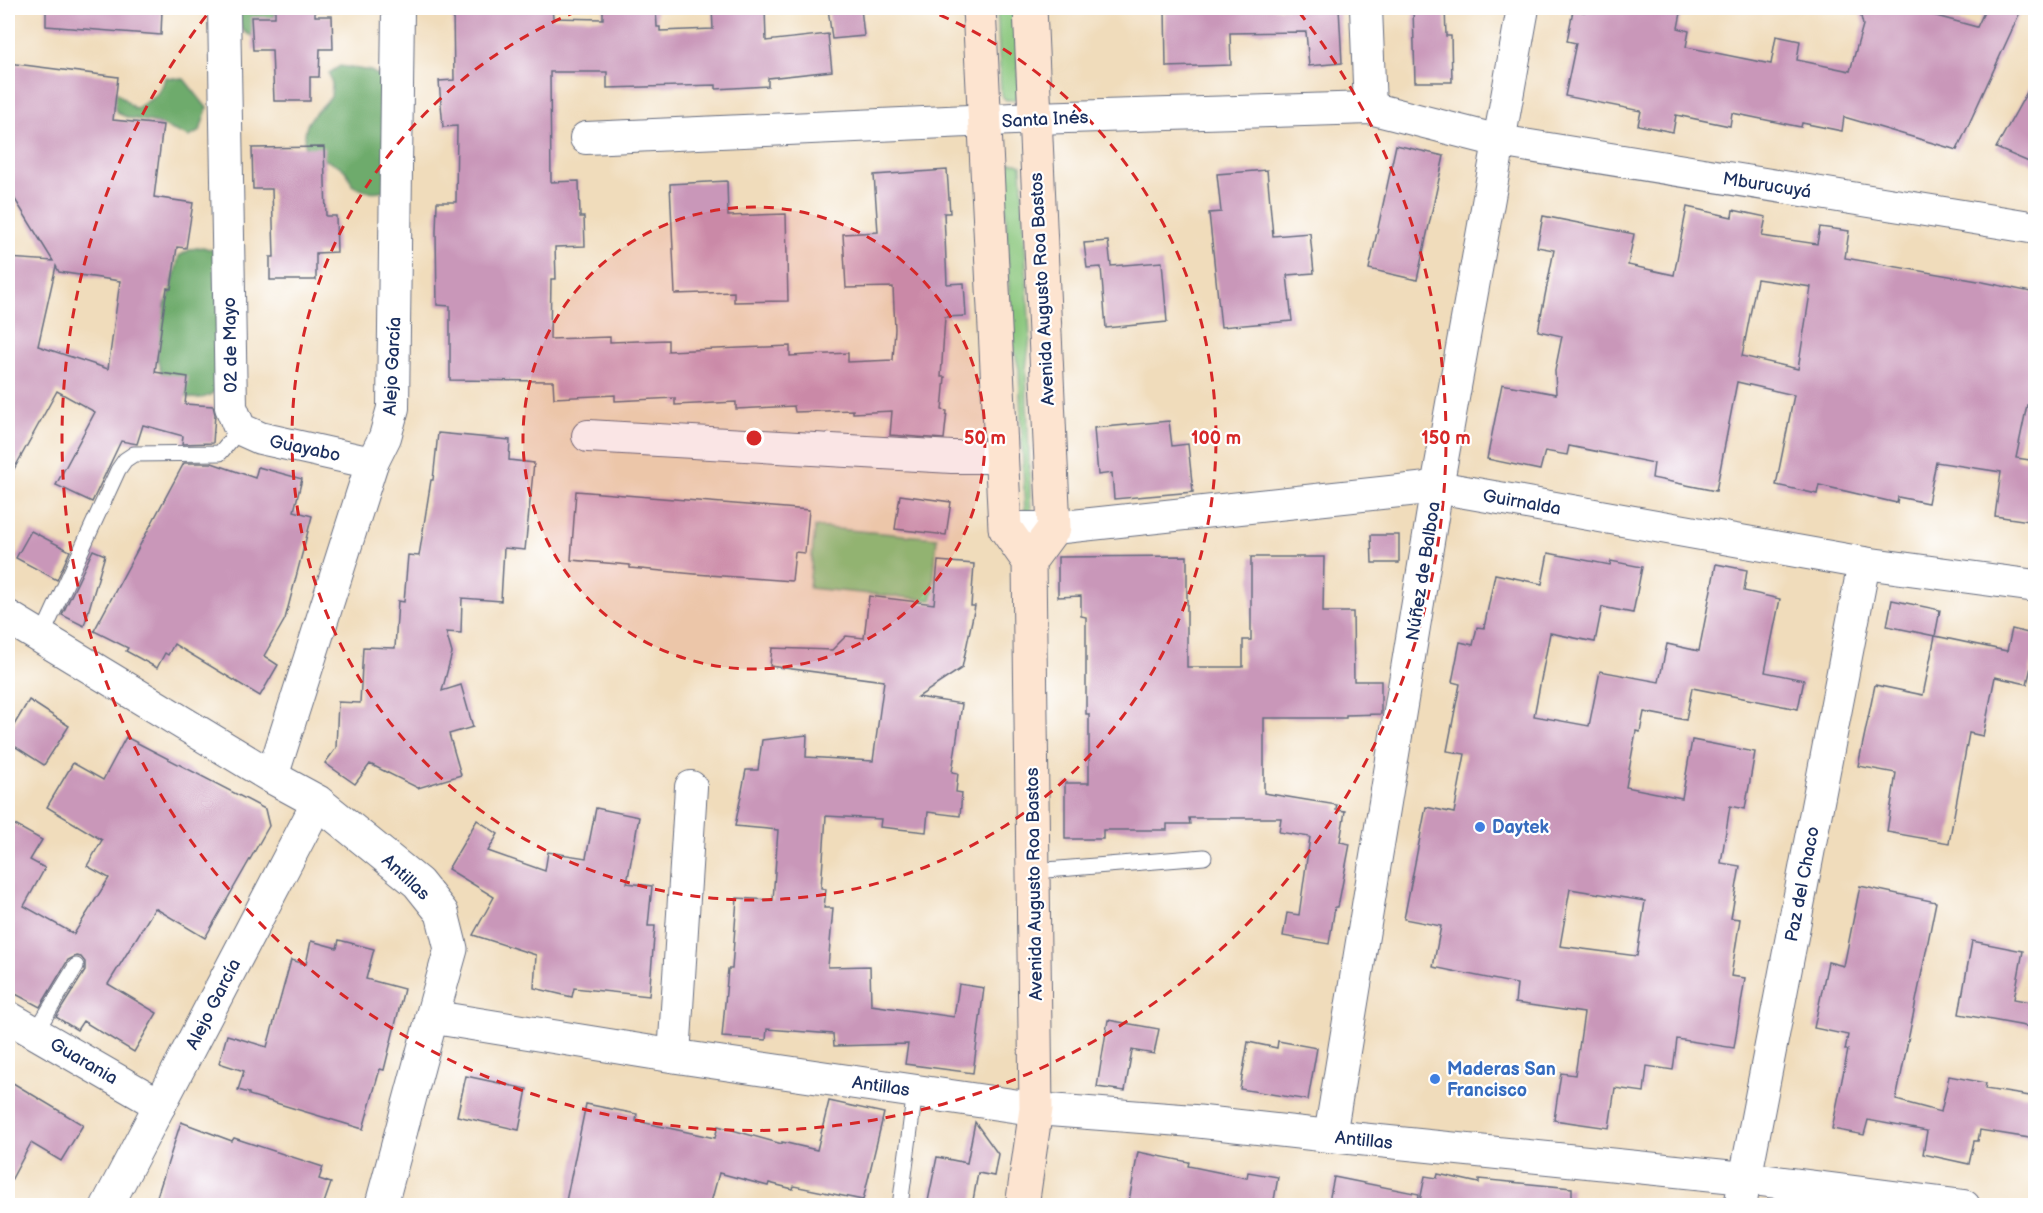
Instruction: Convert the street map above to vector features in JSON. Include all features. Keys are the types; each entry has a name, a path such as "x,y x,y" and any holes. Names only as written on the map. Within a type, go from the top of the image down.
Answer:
{"main road":[{"path":"979,8 1005,528 1029,562 1054,528"},
{"name":"Avenida Augusto Roa Bastos","path":"1030,8 1054,528"},
{"name":"Avenida Augusto Roa Bastos","path":"1022,1206 1036,1108 1035,871 1029,562"}],"street":[{"name":"02 de Mayo","path":"224,8 231,407 240,429"},
{"name":"Alejo García","path":"272,777 372,463 385,438 393,408 398,8"},
{"path":"1366,8 1370,108"},
{"name":"Núñez de Balboa","path":"1330,1136 1437,487 1523,8"},
{"name":"Santa Inés","path":"586,138 1034,118 1370,108 1499,141"},
{"name":"Mburucuyá","path":"1499,141 2036,228"},
{"name":"Guayabo","path":"240,429 260,438 372,463"},
{"path":"588,436 952,457 1002,457"},
{"name":"Guirnalda","path":"1005,528 1054,528 1437,487 1864,563 2036,586"},
{"name":"Paz del Chaco","path":"1742,1192 1864,563"},
{"name":"Antillas","path":"8,617 272,777 318,802 418,884 442,913 451,950 432,1017 674,1056 1036,1108 1194,1120 1330,1136 1742,1192 1964,1206"},
{"path":"674,1056 691,787"},
{"name":"Alejo García","path":"107,1206 318,802"},
{"name":"Guarania","path":"8,1017 160,1105"},
{"path":"381,1206 432,1017"}],"lane":[{"path":"41,638 124,460 134,454 220,453 240,429"},
{"path":"1035,871 1204,857"},
{"path":"35,1033 76,966"},
{"path":"900,1206 915,1091"}],"green space":[{"path":"244,8 276,8 270,26 257,37 245,33 241,27 239,15"},
{"path":"997,8 1015,8 1019,94 1014,100 1006,100 1001,95"},
{"path":"340,66 371,71 384,79 389,189 370,192 357,188 352,185 349,176 340,166 306,151 307,126 313,115 331,97 332,84 329,73"},
{"path":"165,77 184,79 207,108 200,131 189,137 154,122 129,118 117,113 112,101 113,89 135,109 158,93"},
{"path":"1008,163 1021,165 1030,338 1026,369 1031,515 1025,515 1019,369 1011,337 1004,168"},
{"path":"203,247 216,251 220,386 210,395 197,398 177,392 163,376 157,355 157,333 179,256 191,249"},
{"path":"815,527 937,538 932,600 809,588"}],"building":[{"path":"46,8 162,10 161,35 46,26"},
{"path":"275,8 315,8 315,16 332,16 333,49 320,49 319,77 310,77 310,101 274,101 272,50 253,50 251,17 275,17"},
{"path":"453,8 552,8 553,18 603,19 603,8 656,8 657,27 660,27 660,31 713,29 712,8 765,8 766,41 828,34 832,71 768,78 768,86 716,89 716,85 607,88 607,72 550,72 551,182 579,181 580,217 584,217 585,246 555,247 556,279 551,279 550,339 610,337 610,342 668,340 668,351 790,346 790,356 848,353 848,362 893,360 895,329 893,287 846,288 843,234 878,232 874,175 947,170 950,213 944,213 947,284 964,283 966,316 945,317 941,377 945,377 942,410 947,411 944,439 890,435 892,411 795,412 794,406 736,409 736,402 675,405 675,398 615,401 615,395 554,398 553,381 450,380 450,306 437,305 436,232 437,202 456,202 457,126 443,127 439,81 454,80"},
{"path":"828,8 861,8 864,36 832,39"},
{"path":"1165,8 1339,8 1342,63 1309,66 1306,32 1230,33 1231,65 1166,67"},
{"path":"1413,8 1445,8 1446,36 1451,36 1452,82 1415,82"},
{"path":"1585,8 1682,8 1678,28 1689,31 1686,47 1771,64 1776,36 1800,41 1797,60 1850,71 1863,25 1859,8 1907,8 1977,27 1986,8 2022,8 1957,150 1844,117 1842,131 1802,123 1801,127 1732,113 1730,126 1676,115 1673,132 1638,125 1641,111 1565,96 1576,43 1567,41 1573,10 1584,12"},
{"path":"8,63 118,77 113,120 163,125 154,197 193,203 186,248 177,247 171,289 167,288 155,372 188,377 185,404 213,406 215,414 213,443 182,444 183,436 143,425 137,444 121,441 92,502 56,485 95,412 57,391 8,480 8,258 53,261 8,188","holes":["56,266 59,272 120,281 108,369 38,346"]},
{"path":"2036,76 2036,165 1996,148"},
{"path":"1396,145 1444,156 1417,280 1369,269"},
{"path":"324,147 326,216 336,216 337,252 316,253 316,280 270,280 270,257 274,257 272,189 253,189 252,148"},
{"path":"1267,170 1273,236 1310,233 1314,273 1287,275 1292,321 1221,327 1209,213 1221,212 1217,174"},
{"path":"727,181 728,216 786,214 788,301 734,302 734,292 675,294 670,184"},
{"path":"1687,207 1732,217 1733,210 1766,217 1762,236 1817,244 1820,227 1849,231 1845,258 2036,293 2036,407 2027,405 2016,458 2036,461 2036,522 1995,516 2001,472 1936,462 1928,503 1898,497 1897,503 1819,485 1817,494 1776,485 1794,395 1737,382 1716,491 1652,478 1654,463 1569,446 1567,455 1545,451 1540,470 1487,459 1502,384 1556,394 1555,371 1562,336 1538,331 1554,250 1537,247 1543,216 1634,234 1628,265 1674,275","holes":["1757,279 1811,287 1798,369 1742,356"]},
{"path":"1108,241 1111,266 1162,262 1167,322 1106,328 1101,267 1087,268 1084,243"},
{"path":"1169,421 1172,446 1188,444 1193,492 1114,499 1112,473 1098,475 1094,428"},
{"path":"438,433 510,440 509,460 534,463 525,550 504,548 501,601 462,598 461,633 446,632 452,653 442,691 461,685 473,727 449,734 461,775 418,788 370,764 355,784 325,763 336,748 338,702 360,703 363,647 395,648 398,601 404,602 408,555 419,556 431,480 433,480"},
{"path":"184,463 212,463 255,478 258,467 302,479 294,511 312,516 285,619 264,656 278,665 260,696 174,644 168,655 165,653 157,668 126,651 128,648 94,631"},
{"path":"576,491 809,510 805,553 795,552 792,581 630,568 630,565 571,560"},
{"path":"900,495 951,502 946,535 895,529"},
{"path":"31,531 70,551 57,580 16,558"},
{"path":"1371,535 1399,535 1399,563 1372,563"},
{"path":"93,550 105,555 84,626 62,615"},
{"path":"1548,553 1610,565 1611,561 1642,567 1633,613 1602,607 1595,642 1550,633 1534,716 1589,726 1600,671 1659,682 1667,644 1699,651 1716,564 1747,570 1744,591 1780,599 1765,672 1804,680 1798,709 1692,688 1686,720 1644,712 1640,732 1636,731 1626,787 1682,798 1692,740 1755,752 1745,809 1730,806 1721,863 1740,866 1731,918 1740,919 1731,976 1745,978 1734,1048 1677,1039 1673,1070 1647,1066 1644,1092 1615,1088 1609,1128 1554,1120 1561,1073 1575,1075 1584,1013 1515,1003 1517,984 1433,967 1441,926 1404,919 1426,807 1454,813 1465,754 1447,751 1460,684 1452,682 1460,642 1473,645 1477,627 1484,628 1495,574 1542,584","holes":["1570,889 1645,901 1637,956 1560,946"]},
{"path":"1187,556 1187,667 1243,667 1243,640 1251,640 1251,557 1324,557 1323,612 1353,612 1354,681 1381,681 1381,714 1346,715 1346,718 1264,718 1264,793 1337,805 1336,810 1345,811 1340,842 1350,844 1329,944 1283,936 1287,913 1299,915 1310,837 1279,832 1281,818 1189,818 1190,824 1167,824 1167,830 1103,830 1103,839 1065,839 1065,783 1089,783 1089,714 1086,714 1086,617 1081,616 1081,596 1058,597 1058,557"},
{"path":"938,561 974,564 971,606 975,606 962,668 918,697 962,704 952,772 958,773 956,792 962,793 960,816 928,812 926,832 880,827 881,819 826,816 821,888 826,889 824,908 833,908 828,967 870,966 871,1005 954,1017 959,984 984,988 973,1073 905,1064 908,1044 834,1046 833,1034 767,1029 766,1040 722,1037 728,969 732,969 737,898 773,900 778,830 735,826 746,770 758,770 762,740 807,735 806,757 873,761 884,681 770,666 772,648 832,650 846,636 864,638 869,596 934,604"},
{"path":"1892,600 1940,610 1935,636 1887,626"},
{"path":"2012,629 2036,635 2036,647 2027,684 1995,677 1983,736 1969,733 1949,843 1887,832 1896,773 1858,766 1875,685 1923,695 1935,636 2007,651"},
{"path":"29,700 69,726 44,765 8,742 8,735"},
{"path":"126,737 265,809 269,826 205,938 155,908 108,984 157,1013 134,1052 83,1021 77,1030 56,1017 85,971 85,962 81,957 76,956 68,960 40,1007 8,990 8,821 42,840 30,860 45,868 24,906 74,934 109,878 87,866 102,840 47,807 73,763 103,780"},
{"path":"596,808 639,817 627,883 652,886 648,926 655,926 649,996 574,988 572,997 534,988 536,955 473,935 494,897 448,869 477,820 498,834 488,851 545,871 548,852 586,858"},
{"path":"1860,886 1936,902 1896,1100 1941,1112 1949,1076 1986,1083 1985,1089 2036,1097 2036,1139 1980,1130 1978,1141 1974,1141 1969,1164 1923,1154 1927,1131 1868,1120 1864,1135 1832,1129 1848,1050 1845,1050 1848,1035 1814,1028 1828,962 1844,966"},
{"path":"339,940 374,949 366,979 404,989 384,1070 380,1069 363,1129 238,1090 244,1071 219,1063 227,1035 267,1047 291,960 306,964 311,941 337,948"},
{"path":"1972,941 2023,951 2014,999 2036,1003 2036,1028 1959,1014"},
{"path":"1108,1020 1159,1029 1154,1054 1132,1050 1125,1091 1097,1087"},
{"path":"1278,1041 1317,1048 1308,1100 1240,1089 1248,1042 1277,1048"},
{"path":"466,1076 527,1089 519,1130 457,1116"},
{"path":"8,1080 83,1125 61,1161 31,1143 8,1186"},
{"path":"829,1101 884,1113 863,1200 794,1186 793,1189 769,1183 768,1186 719,1173 710,1206 565,1206 586,1104 637,1114 636,1121 715,1138 718,1126 782,1144 782,1142 817,1150"},
{"path":"181,1122 232,1141 234,1138 323,1167 319,1179 331,1183 323,1206 154,1206"},
{"path":"975,1122 998,1154 994,1176 978,1173 972,1206 927,1206 937,1157 967,1163"},
{"path":"1138,1152 1189,1162 1188,1166 1247,1178 1248,1172 1278,1177 1273,1206 1128,1206"},
{"path":"1438,1174 1479,1183 1479,1179 1572,1188 1572,1206 1419,1206 1425,1176 1437,1178"},
{"path":"1334,1177 1419,1194 1418,1206 1328,1206"}],"place":[{"name":"Daytek","path":"1480,827"},
{"name":"Maderas San Francisco","path":"1435,1079"}]}
